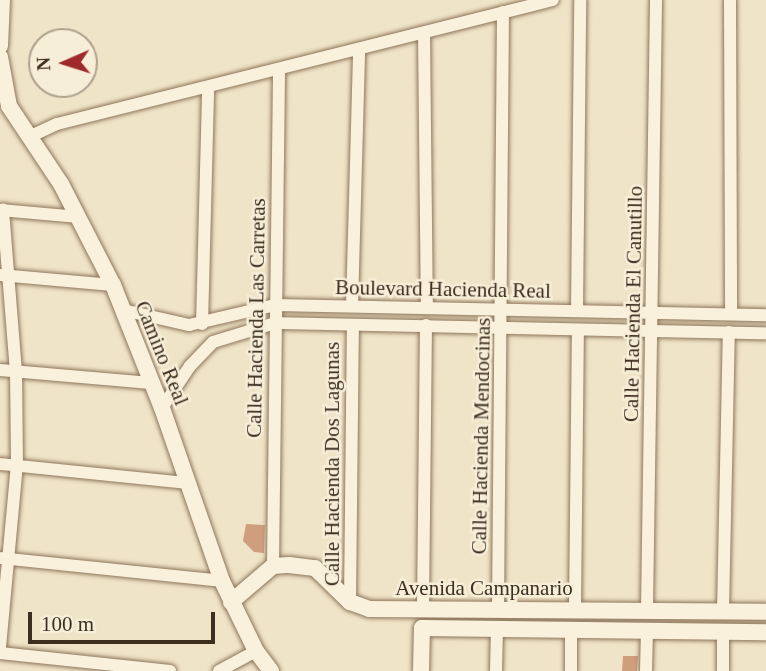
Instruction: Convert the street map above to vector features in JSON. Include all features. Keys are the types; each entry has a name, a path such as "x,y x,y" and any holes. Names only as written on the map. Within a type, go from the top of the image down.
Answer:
{"street":[{"path":"0,46 2,0"},
{"path":"32,136 57,124 208,89 553,0"},
{"path":"577,311 580,0"},
{"name":"Calle Hacienda El Canutillo","path":"647,609 656,0"},
{"path":"730,0 730,314"},
{"name":"Calle Hacienda Mendocinas","path":"498,609 503,12"},
{"path":"425,33 427,308"},
{"path":"352,306 359,50"},
{"name":"Camino Real","path":"0,57 5,109 32,136 79,217 113,285 153,383 222,581 256,652 271,671"},
{"name":"Calle Hacienda Las Carretas","path":"272,566 279,70"},
{"path":"202,324 208,89"},
{"path":"0,647 5,558 17,465 16,372 3,275 1,210 79,217"},
{"path":"3,275 113,285"},
{"name":"Boulevard Hacienda Real","path":"123,310 202,324 275,305 501,307 766,315"},
{"name":"Boulevard Hacienda Real","path":"162,408 190,366 213,342 275,323 766,333"},
{"path":"423,608 426,325"},
{"name":"Calle Hacienda Dos Lagunas","path":"351,602 353,326"},
{"path":"575,608 578,331"},
{"path":"723,611 729,332"},
{"path":"0,370 153,383"},
{"path":"0,464 187,483"},
{"path":"5,558 222,581"},
{"path":"231,602 272,566 315,568 351,602"},
{"name":"Avenida Campanario","path":"351,602 369,609 766,611"},
{"name":"Avenida Campanario","path":"421,671 422,628 766,632"},
{"path":"496,671 497,628"},
{"path":"571,629 571,671"},
{"path":"646,630 646,671"},
{"path":"723,632 723,671"},
{"path":"219,671 256,652"},
{"path":"0,653 170,671"}],"building":[{"path":"246,524 265,525 264,553 254,552 243,541"},
{"path":"623,656 638,656 637,671 622,671"}]}
